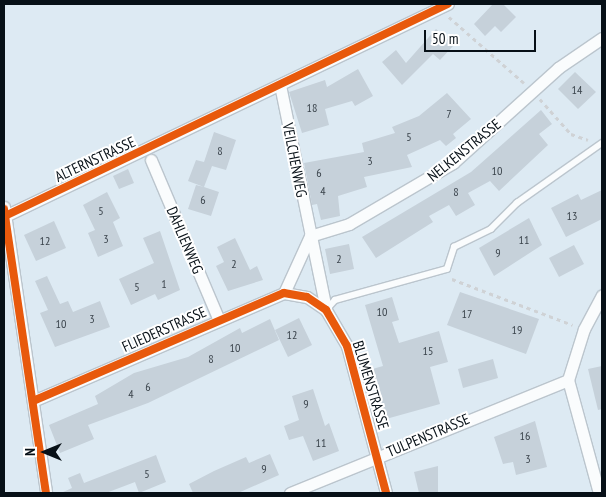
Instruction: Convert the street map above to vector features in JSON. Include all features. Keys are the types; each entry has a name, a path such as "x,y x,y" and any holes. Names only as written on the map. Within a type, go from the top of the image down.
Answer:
{"street":[{"name":"ALTERNSTRASSE","path":"46,493 4,212 280,85 443,6"},
{"name":"NELKENSTRASSE","path":"310,236 349,224 415,188 453,163 587,45 602,38"},
{"name":"VEILCHENWEG","path":"280,85 326,310"},
{"name":"DAHLIENWEG","path":"151,160 219,320"},
{"path":"284,292 310,236"},
{"name":"FLIEDERSTRASSE","path":"33,401 284,292"},
{"name":"BLUMENSTRASSE","path":"284,292 307,296 326,310 347,346 378,456 386,493"},
{"path":"598,493 568,380 584,329 602,295"},
{"name":"TULPENSTRASSE","path":"290,493 568,380"}],"lane":[{"path":"326,310 335,300 447,269 454,247 491,229 518,203 602,143"}],"path":[{"path":"443,6 534,92 570,134 602,143"},
{"path":"436,273 584,329"}],"building":[{"path":"493,4 503,4 516,17 501,32 495,26 485,36 474,24"},
{"path":"436,29 454,45 440,60 433,54 402,85 382,62 396,50 406,63"},
{"path":"358,69 373,96 355,106 352,101 325,109 329,125 302,133 289,92 325,80 327,87"},
{"path":"575,72 596,92 578,109 558,89"},
{"path":"447,93 471,119 453,134 456,138 446,146 440,140 407,155 412,167 364,177 367,187 338,196 340,216 321,220 317,204 312,205 304,163 364,152 362,143 395,133 392,127 419,116"},
{"path":"541,110 552,124 539,134 548,145 499,191 490,181 468,193 475,205 456,216 449,205 429,216 433,222 376,258 362,237 471,172"},
{"path":"214,132 236,140 226,170 212,166 204,187 188,181 196,160 204,162"},
{"path":"128,169 134,183 119,189 113,176"},
{"path":"196,185 219,192 211,216 188,209"},
{"path":"602,190 602,219 566,237 551,208 578,194 581,200"},
{"path":"107,192 120,218 113,222 123,246 98,257 88,233 95,230 83,205"},
{"path":"529,218 542,245 494,276 479,248"},
{"path":"54,221 66,248 36,261 24,235"},
{"path":"160,231 180,290 158,300 155,294 131,305 119,279 154,263 143,238"},
{"path":"235,238 250,270 257,266 263,280 228,291 216,266 224,262 217,247"},
{"path":"349,244 354,269 330,274 325,249"},
{"path":"574,245 584,264 559,277 549,258"},
{"path":"47,276 60,304 68,301 73,312 100,301 110,327 55,347 40,313 48,310 35,281"},
{"path":"460,292 539,319 526,354 447,325"},
{"path":"392,297 399,320 392,322 399,343 439,331 448,362 430,367 440,404 386,419 369,370 383,366 365,305"},
{"path":"299,318 312,345 288,357 275,330"},
{"path":"270,319 279,340 148,403 88,425 94,439 60,453 49,425 98,404 95,396 134,373 188,357 240,328 242,333"},
{"path":"493,359 498,378 463,388 458,369"},
{"path":"602,366 602,409 598,410 588,369"},
{"path":"313,389 325,426 329,423 339,451 313,461 303,436 289,440 284,426 299,420 292,396"},
{"path":"535,421 547,467 516,475 513,462 503,464 494,437"},
{"path":"270,454 279,475 238,493 193,493 189,484 246,457 249,463"},
{"path":"156,455 166,482 139,493 135,482 106,493 61,493 72,488 68,478 80,473 84,483"},
{"path":"438,466 438,493 419,493 414,472"}],"cycle path":[{"path":"5,216 448,4"},
{"path":"4,209 46,493"},
{"path":"33,401 284,293 307,297 326,310 347,346 386,493"}]}
